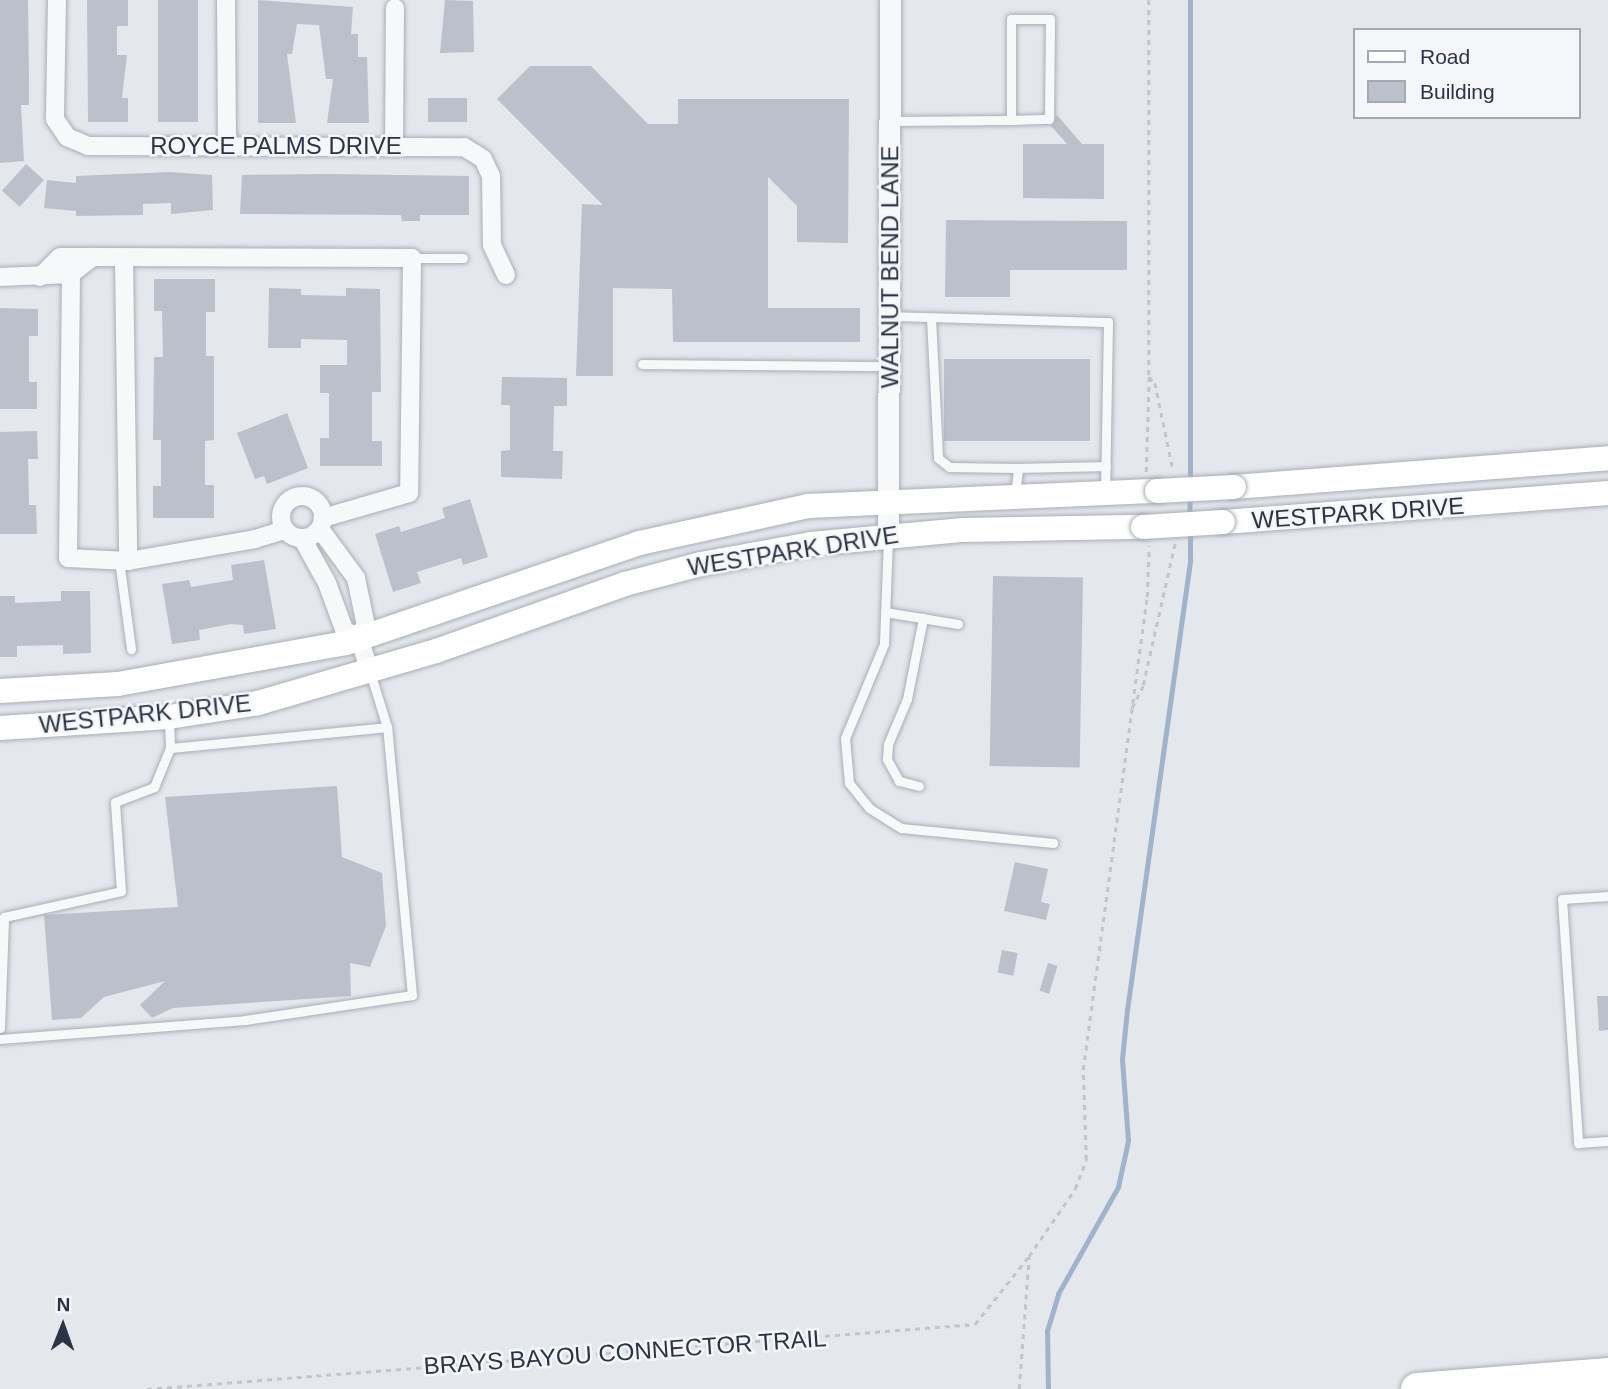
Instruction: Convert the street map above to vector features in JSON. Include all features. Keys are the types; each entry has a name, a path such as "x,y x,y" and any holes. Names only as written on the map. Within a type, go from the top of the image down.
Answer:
{"highway":[{"path":"1417,1389 1608,1374"}],"main road":[{"name":"WESTPARK DRIVE","path":"0,691 118,684 359,637 693,529 808,506 889,500 1105,493 1158,486 1234,487 1608,458"},
{"name":"WESTPARK DRIVE","path":"0,728 169,717 258,703 370,672 540,612 701,564 888,534 1143,527 1608,493"},
{"path":"693,529 701,564"},
{"path":"528,581 540,612"},
{"path":"118,684 142,694 169,717"}],"street":[{"name":"ROYCE PALMS DRIVE","path":"57,0 55,119 67,137 88,146 464,147 483,159 491,176 492,245 506,275"},
{"path":"226,0 227,146"},
{"name":"WALNUT BEND LANE","path":"888,534 890,0"},
{"path":"394,8 394,147"},
{"path":"40,277 60,257 412,258 409,493 321,523 302,538"},
{"path":"0,276 40,277 71,274 93,257"},
{"path":"123,561 124,257"},
{"path":"71,274 68,558 123,561 256,539 285,530 302,538 345,632 359,637"},
{"path":"285,530 281,510 297,496 317,502 321,523 356,578 366,626 359,637 370,672"}],"lane":[{"path":"890,121 1049,120 1050,19 1011,19 1011,120"},
{"path":"412,258 463,258"},
{"path":"890,316 1108,322 1105,493"},
{"path":"931,318 938,458 949,467 1106,466"},
{"path":"642,364 890,366"},
{"path":"1015,496 1018,468"},
{"path":"888,534 884,644 845,738 849,783 869,808 901,828 1053,843"},
{"path":"123,561 131,649"},
{"path":"885,612 958,624"},
{"path":"919,786 900,781 887,759 888,744 916,664 923,618"},
{"path":"0,1039 245,1020 412,995 387,727 370,672"},
{"path":"0,1028 4,917 121,891 115,802 154,787 170,748 169,717"},
{"path":"170,748 387,727"},
{"path":"1608,896 1562,899 1578,1143 1608,1141"}],"path":[{"path":"1149,0 1149,377 1158,486"},
{"path":"1149,377 1155,383 1158,486"},
{"name":"BRAYS BAYOU CONNECTOR TRAIL","path":"147,1389 975,1324 1029,1256 1075,1189 1086,1160 1083,1070 1151,553 1143,527"},
{"name":"BRAYS BAYOU CONNECTOR TRAIL","path":"1131,712 1143,685 1174,534"},
{"path":"1019,1389 1029,1256"}],"building":[{"path":"0,0 28,0 29,105 21,105 24,161 0,163"},
{"path":"87,0 128,0 128,26 117,26 117,55 127,55 122,98 128,98 128,122 88,122"},
{"path":"158,0 198,0 198,122 158,122"},
{"path":"258,0 353,7 351,34 358,34 358,57 367,57 369,123 327,123 333,79 326,79 319,25 297,24 292,54 287,54 296,123 258,123"},
{"path":"445,0 473,1 474,52 440,53"},
{"path":"530,66 591,66 648,124 678,124 678,99 849,99 848,243 797,242 797,206 768,177 768,308 860,308 860,342 673,342 672,289 613,288 613,376 576,376 582,204 603,205 497,99"},
{"path":"428,98 467,98 467,122 428,122"},
{"path":"1057,115 1082,144 1104,144 1104,199 1023,198 1023,144 1067,144 1051,126"},
{"path":"26,164 44,180 20,207 2,191"},
{"path":"170,172 212,175 213,210 171,214 171,203 143,204 143,215 76,216 76,211 44,208 47,180 76,183 76,176"},
{"path":"242,175 469,176 469,215 420,215 420,221 402,221 401,215 240,214"},
{"path":"946,220 1127,221 1127,270 1010,270 1010,297 945,297"},
{"path":"154,279 215,279 215,312 206,312 206,356 214,356 214,440 205,441 205,485 214,485 214,518 153,518 153,486 161,486 161,440 153,440 154,357 163,357 162,311 154,311"},
{"path":"269,288 301,289 301,295 346,296 346,288 380,289 381,392 372,392 372,441 382,441 382,466 320,466 320,438 329,438 329,393 320,393 320,365 347,365 347,340 301,339 301,348 268,348"},
{"path":"0,308 38,309 38,336 29,336 29,382 37,382 37,409 0,409"},
{"path":"944,359 1090,359 1090,441 944,441"},
{"path":"502,377 567,378 567,406 554,406 553,451 563,451 562,479 501,477 501,451 510,450 510,405 501,405"},
{"path":"287,413 308,468 267,484 264,476 255,479 237,433"},
{"path":"37,431 38,459 28,459 29,505 36,505 37,534 0,534 0,432"},
{"path":"470,499 488,557 463,565 461,558 417,572 421,583 393,592 375,534 399,526 401,532 445,518 442,508"},
{"path":"264,560 276,629 244,634 243,625 231,624 199,630 200,640 172,644 162,584 189,580 191,587 233,580 231,565"},
{"path":"993,576 1083,578 1080,768 990,766"},
{"path":"61,591 90,591 91,653 63,654 63,645 17,646 17,657 0,657 0,596 15,596 15,603 61,601"},
{"path":"337,786 342,857 382,873 386,926 370,967 350,963 351,996 173,1008 152,1018 140,1005 165,981 104,997 81,1018 52,1020 44,915 178,907 165,797"},
{"path":"1015,862 1048,869 1041,902 1050,904 1046,920 1004,911"},
{"path":"1002,950 1018,953 1013,976 998,973"},
{"path":"1048,963 1058,966 1049,994 1040,991"},
{"path":"1597,996 1608,996 1608,1030 1599,1031"}],"waterway":[{"path":"1190,0 1190,482"},
{"path":"1190,498 1190,517"},
{"path":"1048,1389 1047,1331 1058,1294 1118,1187 1128,1141 1122,1059 1190,560 1190,533"}]}
